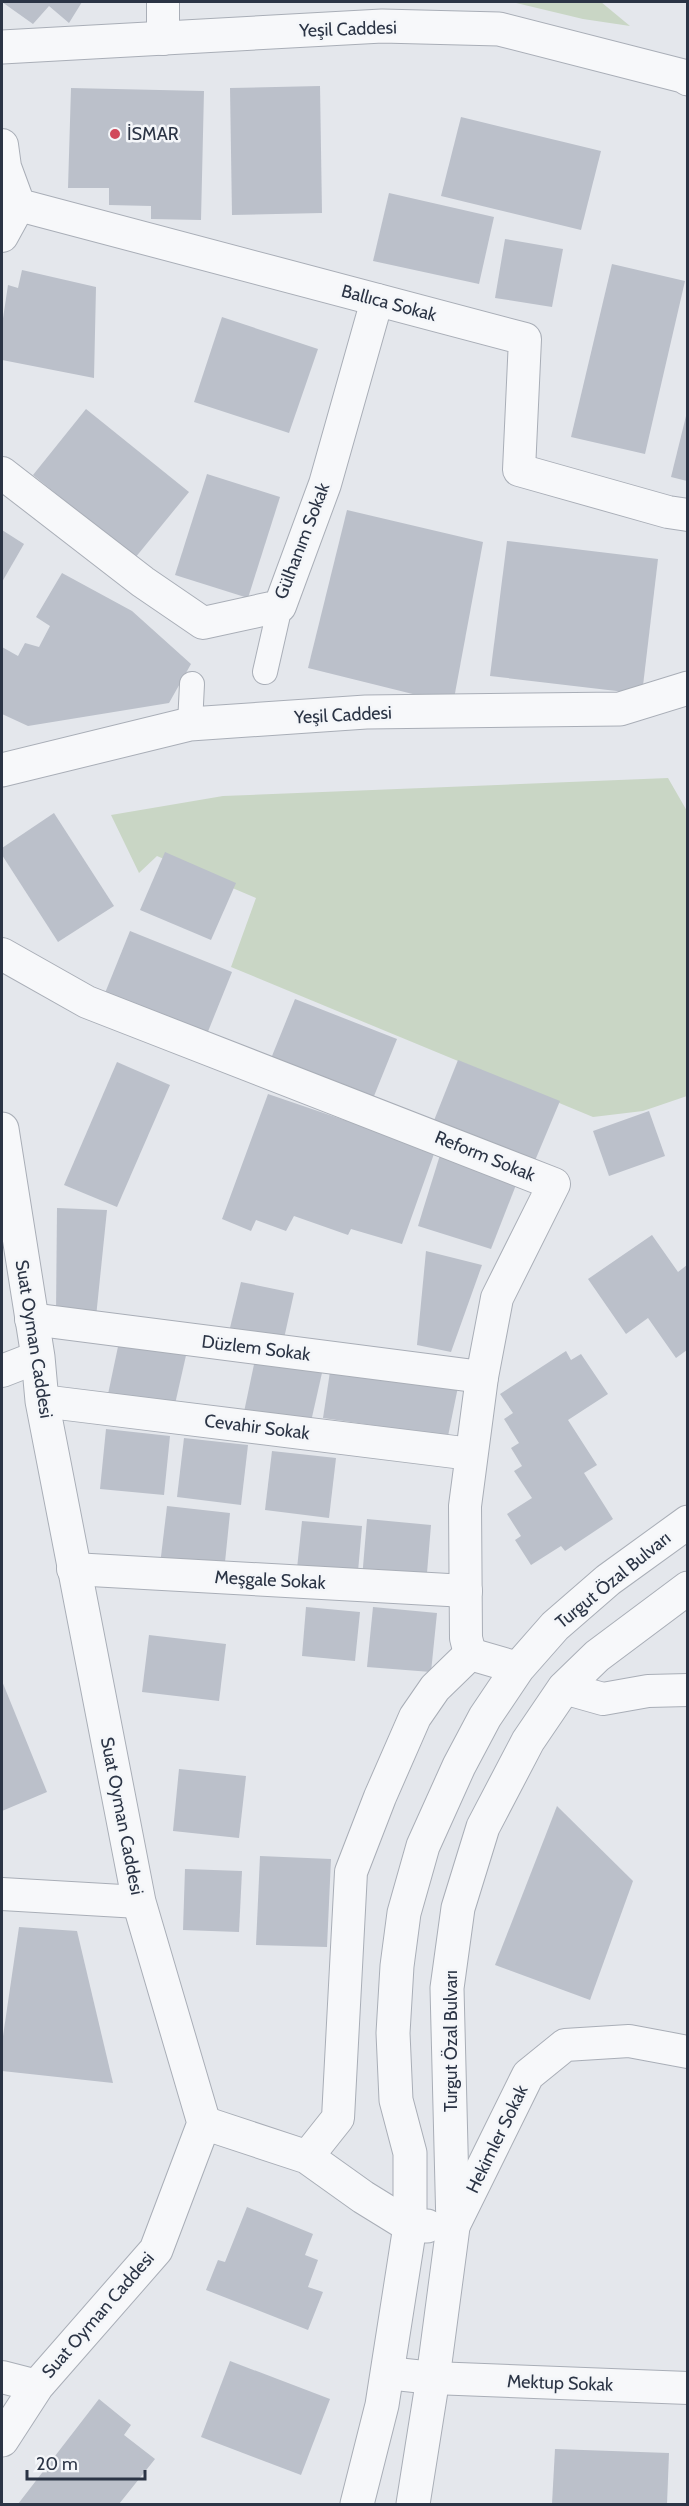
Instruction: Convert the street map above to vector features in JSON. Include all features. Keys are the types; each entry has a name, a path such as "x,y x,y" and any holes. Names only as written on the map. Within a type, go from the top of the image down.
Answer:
{"street":[{"path":"163,2 163,39"},
{"name":"Yeşil Caddesi","path":"2,47 382,27 499,29 683,76 687,79"},
{"path":"2,145 5,167 19,205 2,236"},
{"name":"Ballıca Sokak","path":"19,205 525,339 519,470 668,512 687,514"},
{"name":"Gülhanım Sokak","path":"2,473 143,582 203,623 280,606 325,484 377,300"},
{"path":"265,672 280,606"},
{"path":"190,724 192,684"},
{"name":"Yeşil Caddesi","path":"2,770 190,724 366,712 621,709 687,688"},
{"name":"Reform Sokak","path":"2,954 87,1002 554,1184 496,1298 482,1377 465,1506 466,1638 470,1654"},
{"name":"Suat Oyman Caddesi","path":"2,1129 38,1357 42,1401 139,1902 204,2123 156,2250 37,2386 2,2440"},
{"name":"Düzlem Sokak","path":"31,1318 482,1377"},
{"path":"2,1371 38,1357"},
{"name":"Cevahir Sokak","path":"42,1401 471,1454"},
{"name":"Turgut Özal Bulvarı","path":"357,2505 382,2405 410,2226 410,2152 396,2100 393,2033 397,1966 404,1913 423,1846 459,1766 485,1717 518,1668 555,1626 608,1580 687,1522"},
{"name":"Meşgale Sokak","path":"73,1569 466,1591"},
{"name":"Turgut Özal Bulvarı","path":"416,2502 453,2227 447,1988 458,1908 483,1827 528,1741 564,1688 597,1656 687,1588"},
{"path":"307,2157 338,2118 351,1872 380,1797 415,1717 435,1688 470,1654 518,1668"},
{"path":"564,1688 603,1699 648,1691 687,1690"},
{"path":"2,1893 139,1902"},
{"name":"Hekimler Sokak","path":"453,2227 528,2075 565,2045 629,2041 687,2052"},
{"path":"204,2123 307,2157 363,2197 410,2226 453,2227"},
{"name":"Mektup Sokak","path":"387,2373 434,2378 687,2388"},
{"path":"2,2377 37,2386"}],"green space":[{"path":"512,2 601,2 630,26 583,19"},
{"path":"668,778 687,811 687,1096 643,1111 593,1117 231,967 256,898 157,856 139,873 111,815 223,796"}],"building":[{"path":"2,2 82,2 69,23 49,6 33,24"},
{"path":"320,86 322,213 232,215 230,88"},
{"path":"71,88 204,91 201,220 151,219 151,206 109,205 109,188 68,188"},
{"path":"461,117 601,151 581,230 441,196"},
{"path":"389,193 494,217 479,284 373,261"},
{"path":"505,239 563,249 552,307 495,298"},
{"path":"612,264 685,281 645,454 571,437"},
{"path":"22,270 96,287 94,378 2,360 2,325 8,285 18,288"},
{"path":"222,317 318,349 289,433 194,402"},
{"path":"86,409 189,492 135,558 33,475"},
{"path":"687,412 687,481 671,477"},
{"path":"207,474 280,497 248,598 175,575"},
{"path":"347,510 483,542 453,704 308,668"},
{"path":"2,530 24,544 2,582"},
{"path":"507,541 658,559 642,694 490,676"},
{"path":"62,573 132,611 191,664 169,703 28,726 2,714 2,647 18,656 25,643 39,647 50,626 36,617"},
{"path":"54,813 114,906 58,942 2,855 2,848"},
{"path":"165,852 236,883 211,940 140,910"},
{"path":"130,931 232,972 207,1034 105,993"},
{"path":"295,999 397,1039 372,1101 270,1061"},
{"path":"458,1060 560,1101 534,1163 433,1123"},
{"path":"117,1062 170,1085 117,1207 64,1185"},
{"path":"268,1094 435,1151 402,1244 351,1229 348,1235 294,1216 286,1231 256,1220 251,1231 222,1219"},
{"path":"649,1111 665,1156 609,1176 593,1131"},
{"path":"440,1155 516,1185 491,1249 418,1226"},
{"path":"57,1208 107,1210 96,1317 56,1315"},
{"path":"652,1235 678,1272 687,1265 687,1350 676,1358 648,1318 626,1334 588,1279"},
{"path":"426,1251 482,1265 451,1352 417,1345"},
{"path":"241,1282 294,1293 283,1343 229,1332"},
{"path":"120,1337 187,1351 173,1413 107,1399"},
{"path":"257,1350 324,1364 310,1426 244,1412"},
{"path":"566,1351 571,1360 581,1354 608,1394 568,1420 597,1465 584,1473 613,1519 565,1551 561,1546 531,1565 515,1540 521,1536 507,1514 532,1498 514,1471 522,1466 511,1448 519,1443 504,1419 513,1413 500,1394"},
{"path":"331,1365 459,1382 448,1436 323,1418"},
{"path":"106,1429 170,1436 164,1495 100,1489"},
{"path":"184,1438 248,1445 241,1505 177,1497"},
{"path":"272,1451 336,1458 329,1518 265,1510"},
{"path":"167,1506 230,1513 224,1572 160,1565"},
{"path":"367,1519 431,1525 426,1585 362,1579"},
{"path":"302,1521 362,1526 357,1583 296,1578"},
{"path":"306,1607 360,1612 355,1661 302,1656"},
{"path":"373,1607 437,1613 431,1672 367,1667"},
{"path":"149,1635 226,1644 219,1701 142,1692"},
{"path":"2,1681 47,1792 2,1811"},
{"path":"179,1769 246,1776 239,1838 173,1831"},
{"path":"557,1806 633,1881 590,2000 495,1965"},
{"path":"260,1856 331,1859 327,1947 256,1945"},
{"path":"185,1869 242,1871 239,1932 183,1930"},
{"path":"19,1927 77,1931 113,2083 2,2071 2,2043"},
{"path":"247,2207 313,2234 305,2255 318,2260 308,2287 323,2292 308,2330 206,2290 218,2260 225,2262"},
{"path":"230,2361 330,2399 301,2475 201,2437"},
{"path":"99,2399 131,2425 124,2435 155,2459 119,2504 18,2504"},
{"path":"555,2449 669,2453 667,2504 552,2504"}],"place":[{"name":"İSMAR","path":"115,134"}]}
